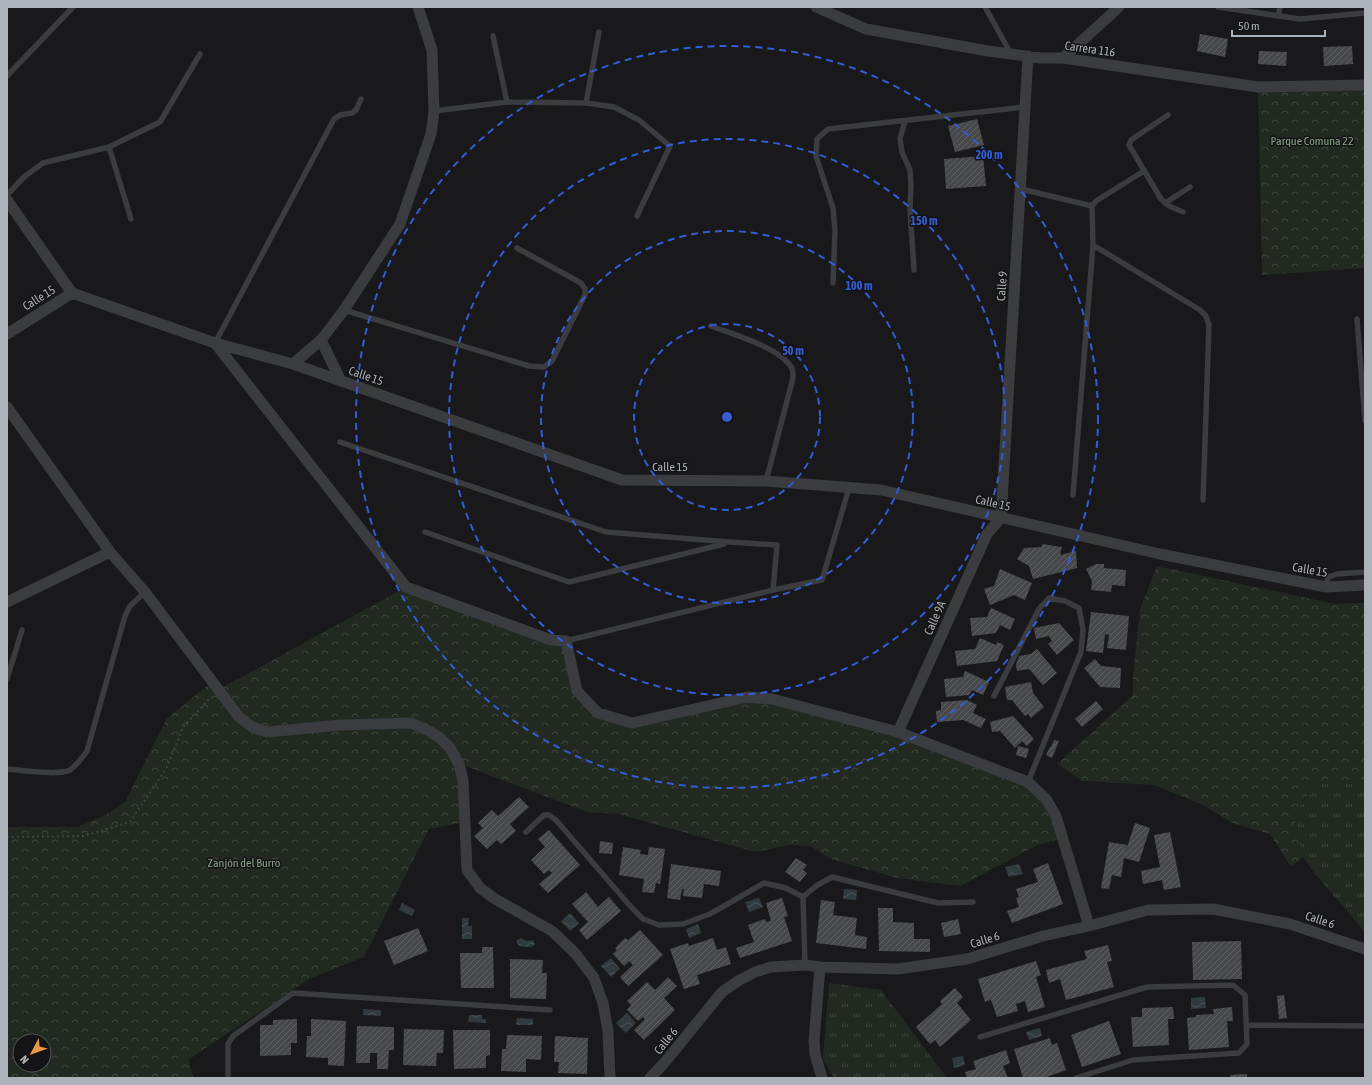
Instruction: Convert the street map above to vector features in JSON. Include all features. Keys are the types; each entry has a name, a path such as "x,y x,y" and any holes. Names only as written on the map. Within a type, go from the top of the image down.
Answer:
{"street":[{"path":"293,364 321,340 344,310 400,224 431,134 434,111 432,50 418,7"},
{"name":"Carrera 116","path":"816,7 866,29 981,50 1028,56 1063,58 1258,87 1365,85"},
{"path":"1063,58 1119,7"},
{"name":"Calle 9","path":"1001,518 1022,189 1028,56"},
{"path":"7,200 72,293"},
{"name":"Calle 15","path":"7,334 72,293 215,343 293,364 622,480 766,481 881,490 1160,554 1326,587 1365,585"},
{"path":"321,340 341,381"},
{"path":"215,343 406,587 551,640 566,641 577,691 598,714 632,723 747,697 772,699 898,732 1028,782 1046,799 1056,816 1089,926"},
{"path":"7,407 110,552 145,592 239,717 252,727 268,732 340,725 410,723 429,731 440,738 450,748 459,764 463,780 467,870 480,888 495,899 552,931 575,953 594,978 603,1003 608,1031 610,1078"},
{"name":"Calle 9A","path":"898,732 987,534 1001,518"},
{"path":"7,602 110,552"},
{"name":"Calle 6","path":"650,1078 670,1057 722,992 755,972 771,967 805,965 820,967 898,968 967,959 1043,936 1089,926 1148,910 1213,909 1290,924 1365,949"},
{"path":"820,967 814,1041 815,1054 822,1078"}],"lane":[{"path":"7,76 73,7"},
{"path":"985,7 1011,54"},
{"path":"1218,7 1300,19 1365,13"},
{"path":"1278,16 1280,7"},
{"path":"586,103 599,32"},
{"path":"493,36 507,102"},
{"path":"7,195 24,177 43,163 109,147 160,122 200,54"},
{"path":"215,343 334,119 340,115 352,113 356,110 362,99"},
{"path":"434,111 507,102 586,103 614,107 639,120 670,146 637,216"},
{"path":"833,283 835,231 833,208 816,156 817,140 828,129 1025,107"},
{"path":"1168,115 1129,142 1130,147 1161,199 1165,203 1183,212"},
{"path":"905,121 900,139 902,152 910,170 912,185 910,209 914,270"},
{"path":"109,147 131,219"},
{"path":"1073,495 1093,245 1092,206 1096,201 1144,171"},
{"path":"1165,203 1190,187"},
{"path":"1022,189 1092,206"},
{"path":"1093,245 1200,310 1208,320 1210,325 1203,500"},
{"path":"344,310 529,366 544,368 552,361 585,295 585,289 580,283 517,248"},
{"path":"1358,319 1365,421"},
{"path":"711,326 756,343 789,363 793,371 793,378 766,481"},
{"path":"340,442 606,532 730,542 777,544 774,590"},
{"path":"566,641 774,590 822,580 849,488"},
{"path":"425,532 569,582 730,542"},
{"path":"1326,587 1328,577 1337,574 1365,572"},
{"path":"7,769 57,773 69,770 78,763 87,751 125,616 130,606 145,592"},
{"path":"994,696 1038,608 1049,598 1065,601 1079,608 1083,629 1081,652 1028,782"},
{"path":"7,679 22,630"},
{"path":"526,832 544,815 549,815 556,820 631,907 643,919 659,925 683,924 710,914 764,883 786,888 803,897"},
{"path":"803,897 816,886 832,878 938,903 973,902"},
{"path":"803,897 805,965"},
{"path":"980,1037 1147,987 1233,985 1245,995 1248,1044 1239,1053 1133,1060 1076,1078"},
{"path":"228,1078 228,1044 233,1036 293,993 550,1010"},
{"path":"1247,1025 1365,1026"}],"path":[{"path":"7,837 84,836 130,822 166,769 184,726 218,690"}],"green space":[{"name":"Parque Comuna 22","path":"1365,85 1365,268 1262,275 1258,87"},
{"path":"1157,566 1335,604 1365,603 1365,779 1349,784 1314,784 1294,816 1303,857 1291,867 1270,834 1232,823 1205,806 1155,785 1082,781 1057,764 1133,695 1133,677 1140,609"},
{"name":"Zanjón del Burro","path":"406,587 566,641 577,691 598,713 633,723 747,697 898,732 1028,782 1046,799 1063,838 1038,845 960,886 897,878 831,859 810,846 790,845 755,852 618,814 587,812 460,764 465,822 429,829 364,957 311,978 189,1059 193,1078 7,1078 7,827 78,827 107,814 125,802 167,718 212,682 218,690"},
{"path":"1365,779 1365,932 1315,874 1303,857 1294,816 1314,784 1349,784"},
{"path":"829,983 881,990 947,1078 834,1078 823,1059"}],"water":[{"path":"1019,864 1023,874 1009,877 1005,867"},
{"path":"844,889 857,890 856,900 843,899"},
{"path":"759,898 763,907 749,912 745,902"},
{"path":"402,903 415,910 412,916 399,910"},
{"path":"570,913 579,923 570,931 561,921"},
{"path":"462,918 469,918 468,926 472,926 472,939 462,939"},
{"path":"698,924 701,933 689,938 686,929"},
{"path":"521,938 527,941 533,940 535,945 530,947 519,946 516,941"},
{"path":"611,958 620,969 611,977 601,966"},
{"path":"1205,997 1206,1008 1191,1009 1191,998"},
{"path":"363,1009 381,1010 381,1016 363,1015"},
{"path":"627,1013 636,1023 626,1033 616,1023"},
{"path":"469,1015 482,1015 482,1019 486,1019 486,1023 468,1022"},
{"path":"517,1018 533,1019 533,1025 516,1025"},
{"path":"1040,1028 1042,1036 1029,1040 1026,1032"},
{"path":"963,1056 965,1065 954,1068 952,1058"}],"building":[{"path":"1200,34 1228,39 1225,57 1197,51"},
{"path":"1352,46 1353,64 1324,66 1323,47"},
{"path":"1259,51 1287,52 1286,66 1258,64"},
{"path":"977,119 984,145 955,152 948,126"},
{"path":"983,156 986,186 946,189 944,159"},
{"path":"1042,544 1062,547 1060,555 1076,551 1077,568 1033,579 1029,566 1017,559 1024,548 1042,547"},
{"path":"1096,564 1104,564 1104,568 1126,570 1125,586 1112,585 1111,592 1091,590 1092,581 1086,569"},
{"path":"1000,569 1032,583 1025,600 1014,595 990,605 984,589 994,586"},
{"path":"991,608 1015,619 1010,630 1000,625 996,633 972,636 970,618 987,617"},
{"path":"1091,612 1129,616 1126,650 1107,648 1109,635 1105,634 1103,653 1086,651"},
{"path":"1059,623 1074,640 1057,655 1048,644 1052,641 1049,636 1036,639 1034,628"},
{"path":"980,638 996,645 997,642 1004,645 997,661 957,666 955,651 975,649"},
{"path":"1037,649 1057,673 1043,685 1029,669 1017,671 1016,665 1019,656 1031,654"},
{"path":"1095,659 1101,666 1121,668 1120,688 1100,687 1084,668"},
{"path":"965,671 989,682 983,695 972,690 969,695 946,697 944,679 963,677"},
{"path":"1031,682 1033,693 1044,707 1031,718 1028,714 1025,716 1012,700 1007,700 1005,687"},
{"path":"967,700 977,705 973,713 986,719 981,728 963,720 937,722 936,711 941,710 941,702"},
{"path":"1096,701 1103,709 1082,727 1075,719"},
{"path":"1013,716 1034,739 1027,746 1022,741 1015,748 1000,731 992,732 990,722"},
{"path":"1054,740 1059,741 1052,758 1046,755"},
{"path":"1018,746 1029,749 1026,758 1016,755"},
{"path":"519,797 529,807 510,824 516,831 501,844 497,840 487,849 474,836 483,828 478,823 492,810 498,816"},
{"path":"1135,823 1150,828 1139,862 1124,858 1121,877 1112,875 1109,889 1101,888 1109,842 1127,845 1125,853"},
{"path":"549,830 580,865 548,893 539,884 552,873 549,870 544,874 531,860 545,847 538,839"},
{"path":"1170,832 1181,887 1164,890 1162,880 1143,884 1141,871 1160,867 1154,835"},
{"path":"600,841 613,843 612,854 599,853"},
{"path":"623,847 641,850 640,854 648,855 649,847 665,849 660,884 656,883 654,893 642,892 644,879 619,875"},
{"path":"796,858 807,865 803,870 807,873 800,882 785,872"},
{"path":"1048,863 1063,904 1012,923 1007,911 1019,907 1016,898 1019,897 1016,889 1038,882 1033,869"},
{"path":"671,864 721,871 719,886 704,884 702,898 683,896 684,889 682,889 680,900 667,898"},
{"path":"586,892 598,907 609,897 621,911 587,940 579,930 588,922 572,904"},
{"path":"782,898 788,916 784,917 792,941 740,958 736,948 754,942 748,925 765,919 766,922 771,921 766,903"},
{"path":"821,900 835,902 833,915 857,918 855,935 867,937 866,949 816,943"},
{"path":"878,908 893,908 893,922 914,923 914,939 930,939 930,952 879,951"},
{"path":"958,919 961,934 944,937 941,923"},
{"path":"418,928 428,951 394,965 384,941"},
{"path":"640,930 663,955 628,986 620,977 633,965 629,961 624,966 613,954 617,950 615,948 625,938 628,940"},
{"path":"713,938 717,950 726,947 731,964 697,975 700,984 684,989 670,949 688,943 689,946"},
{"path":"1241,941 1242,979 1193,980 1192,942"},
{"path":"1108,945 1112,961 1107,962 1114,987 1066,1000 1060,979 1049,983 1046,970 1087,959 1084,951"},
{"path":"482,947 493,947 494,988 461,988 460,953 482,953"},
{"path":"510,959 543,960 542,973 547,973 546,999 510,998"},
{"path":"1036,961 1041,975 1036,977 1045,1007 1028,1012 1025,1001 1016,1004 1018,1011 997,1017 991,1000 985,1002 978,979"},
{"path":"668,977 677,986 664,998 675,1010 644,1040 634,1030 645,1019 643,1017 638,1021 627,1010 631,1005 627,1001 647,982 655,990"},
{"path":"955,988 963,997 957,1003 971,1020 940,1047 935,1040 930,1044 916,1027 942,1004 940,1001"},
{"path":"1284,995 1287,1018 1279,1019 1277,996"},
{"path":"1173,1007 1174,1019 1168,1019 1169,1045 1133,1047 1131,1017 1142,1017 1142,1008"},
{"path":"1232,1007 1233,1021 1227,1021 1229,1047 1189,1050 1187,1018 1196,1017 1196,1015 1214,1014 1213,1009"},
{"path":"297,1019 297,1043 291,1043 291,1055 260,1056 260,1025 273,1025 273,1020"},
{"path":"311,1019 346,1021 344,1066 328,1065 328,1058 306,1057 307,1036 311,1036"},
{"path":"1109,1021 1121,1054 1082,1067 1071,1035"},
{"path":"357,1026 394,1027 394,1050 389,1050 388,1069 377,1069 377,1053 370,1053 370,1063 356,1063"},
{"path":"404,1029 444,1030 443,1053 437,1053 436,1066 403,1065"},
{"path":"453,1030 490,1030 490,1055 486,1056 486,1068 454,1069"},
{"path":"507,1035 542,1036 541,1060 526,1059 526,1072 501,1071 502,1049 506,1049"},
{"path":"555,1036 588,1038 587,1074 558,1073 559,1062 554,1062"},
{"path":"1050,1038 1052,1045 1057,1043 1066,1070 1044,1078 1023,1078 1014,1049"},
{"path":"1006,1050 1010,1063 1003,1066 1008,1078 967,1078 965,1072 976,1069 973,1061"},
{"path":"1247,1074 1247,1078 1230,1078 1230,1075"}]}
